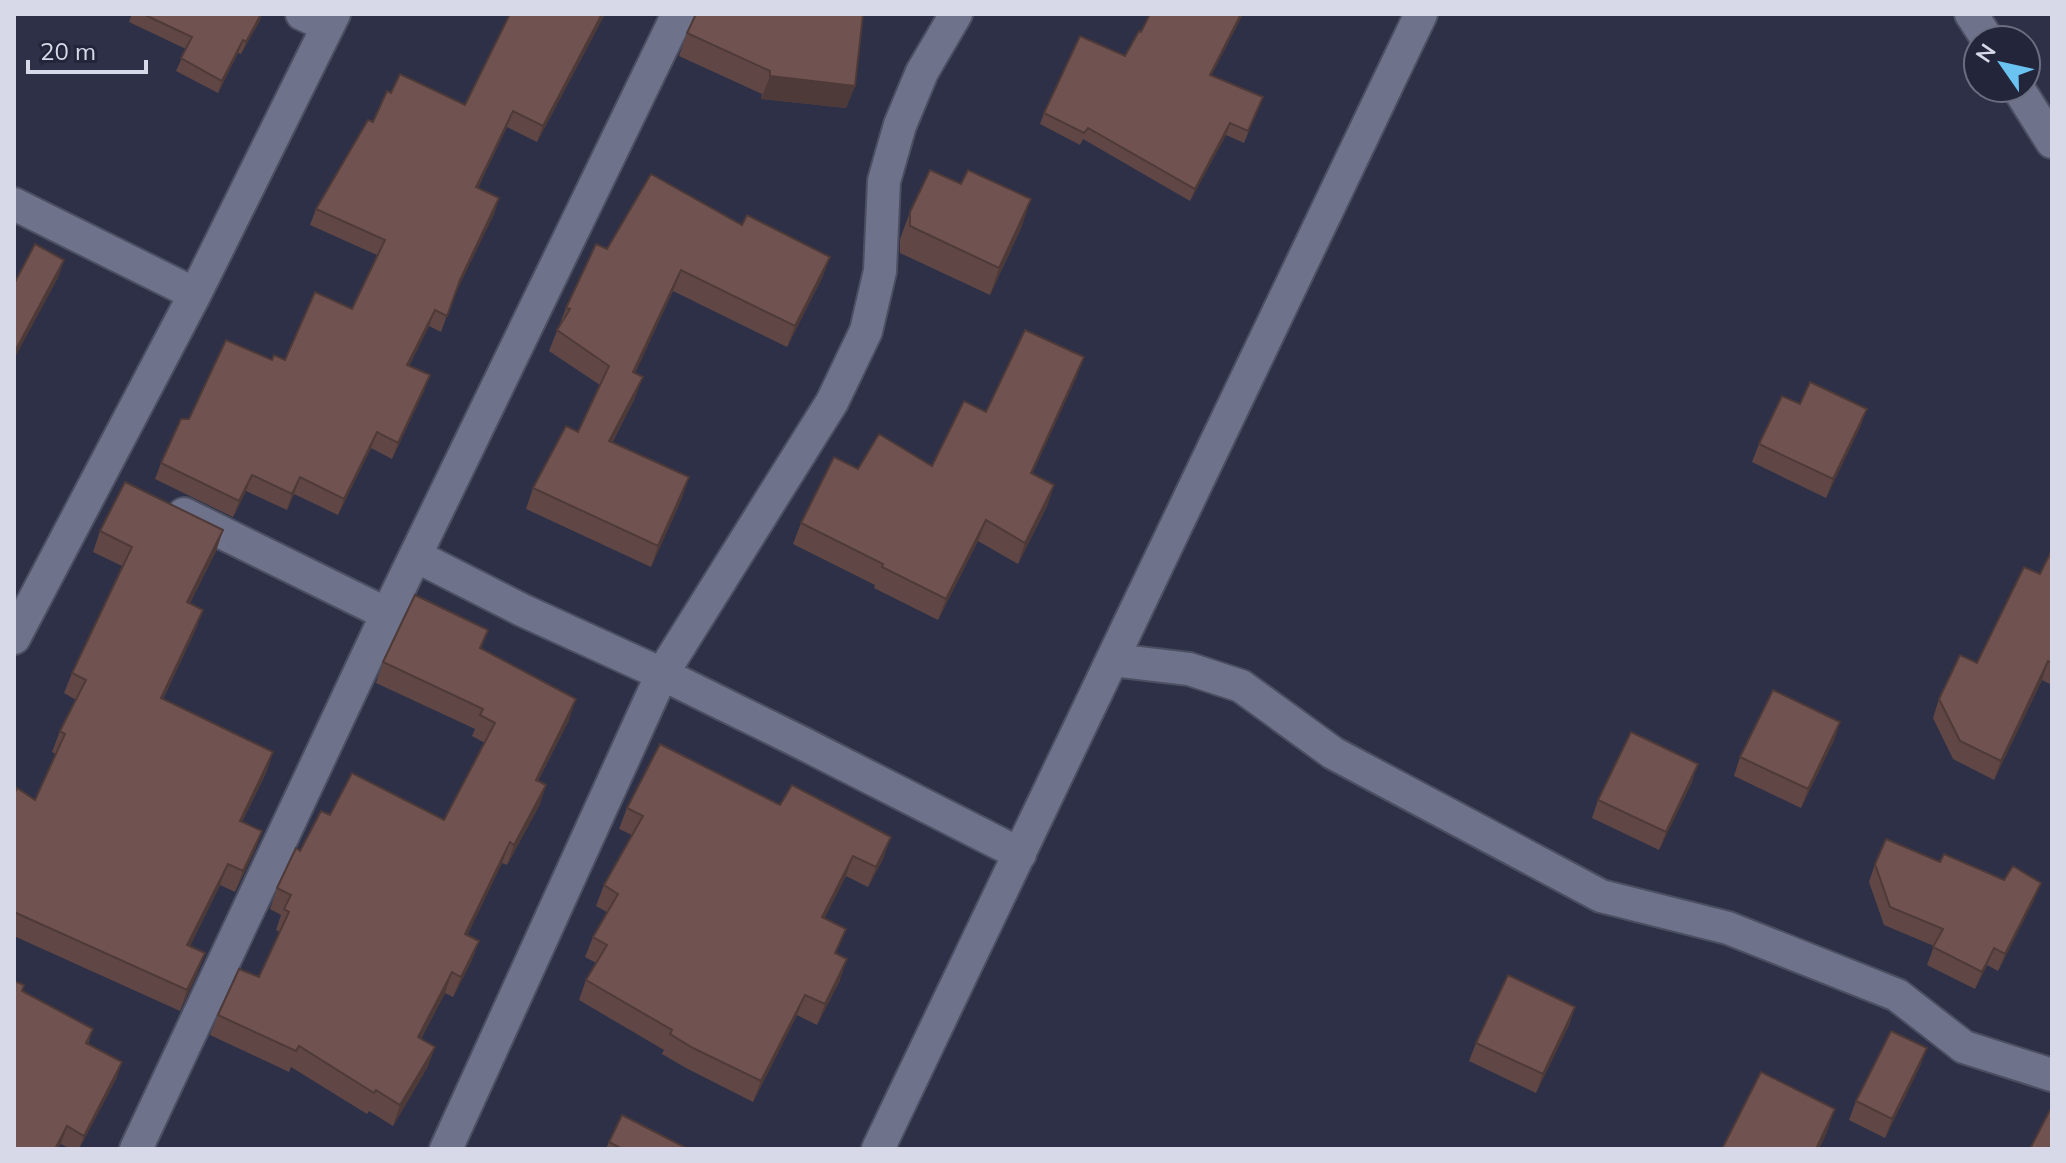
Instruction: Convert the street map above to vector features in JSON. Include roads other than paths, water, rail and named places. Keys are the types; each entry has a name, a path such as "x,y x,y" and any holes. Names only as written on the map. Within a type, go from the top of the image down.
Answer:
{"street":[{"path":"136,1149 387,614 678,14"},
{"path":"446,1149 662,674 832,402 866,331 880,271 884,181 900,125 922,72 956,14"},
{"path":"878,1149 1421,14"},
{"path":"14,638 116,481 195,294 322,18"},
{"path":"2028,104 2052,142"},
{"path":"14,204 195,294"},
{"path":"159,502 387,614"},
{"path":"416,556 522,610 662,674 1020,854"},
{"path":"1113,660 1189,669 1241,686 1333,753 1601,896 1728,928 1897,995 1964,1047 2052,1075"}]}
